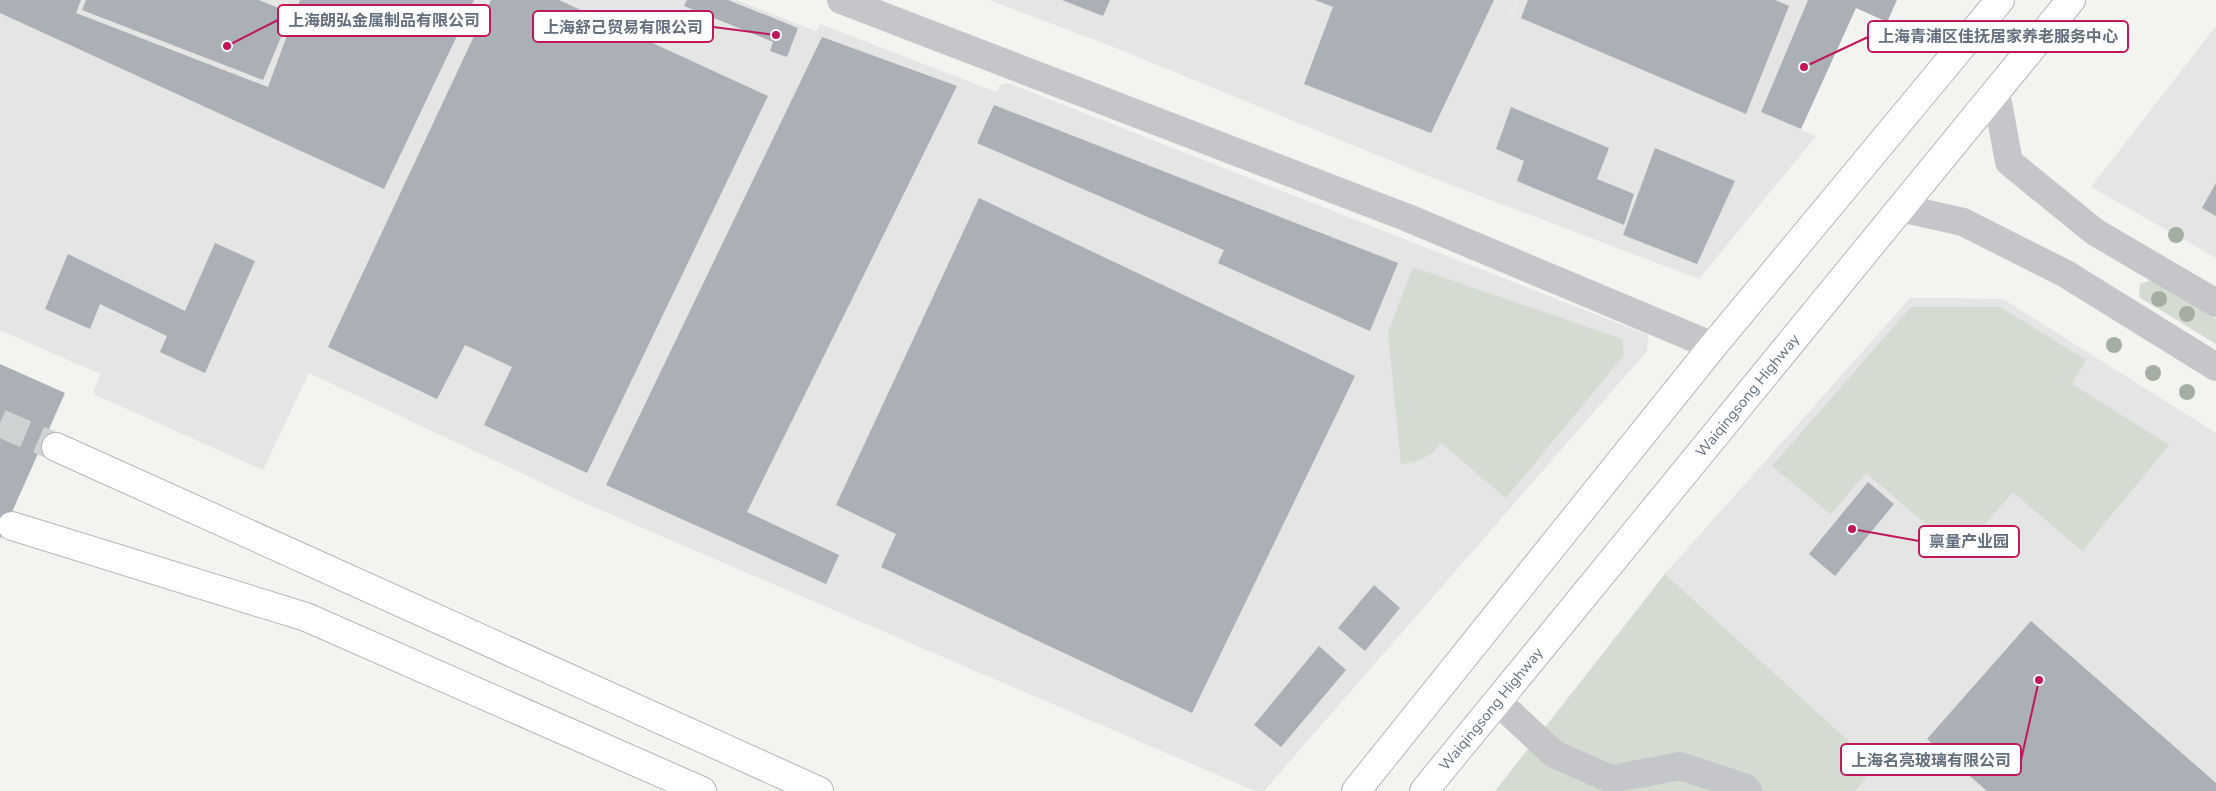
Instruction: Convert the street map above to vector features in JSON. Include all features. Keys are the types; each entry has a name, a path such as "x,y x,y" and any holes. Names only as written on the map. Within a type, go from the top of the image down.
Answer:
{"main road":[{"path":"1356,791 1713,346 2000,0"},
{"name":"Waiqingsong Highway","path":"1424,791 2071,0"},
{"path":"56,447 819,791"},
{"path":"12,526 306,618 702,791"}],"street":[{"path":"841,0 1408,218 1713,346"},
{"path":"1996,92 2009,162 2095,232 2216,303"},
{"path":"1901,208 1963,222 2066,274 2216,367"},
{"path":"1497,701 1554,754 1611,779 1680,766 1744,787 1748,791"}],"shaded area":[{"path":"0,0 736,0 816,31 820,24 996,92 1000,85 1008,83 1648,335 1647,351 1264,791 1255,791 589,505 309,373 263,470 93,394 100,374 0,330"},
{"path":"989,0 1516,0 1500,38 1517,0 1808,0 1761,112 1816,136 1699,279 1438,180 1116,48"},
{"path":"2216,26 2216,258 2091,187"},
{"path":"1413,267 1622,339 1624,355 1506,498 1441,443 1424,458 1401,464 1388,332"},
{"path":"2151,280 2216,319 2216,344 2139,297 2140,284"},
{"path":"1910,298 2003,299 2216,433 2216,791 1855,791 1875,766 1665,574"},
{"path":"1911,307 2000,307 2086,360 2072,384 2169,445 2082,551 2013,492 1960,553 1866,473 1831,514 1772,466"},
{"path":"1665,574 1876,766 1855,791 1495,791"}],"building":[{"path":"0,0 81,0 76,13 268,87 300,0 474,0 384,189 0,13"},
{"path":"86,0 259,0 291,13 263,80 82,10"},
{"path":"491,0 559,0 768,96 587,473 484,425 512,367 465,345 437,399 328,347"},
{"path":"687,0 728,0 798,28 787,57 770,51 773,42 684,6"},
{"path":"1062,0 1110,0 1103,16"},
{"path":"1315,0 1494,0 1431,133 1304,84 1333,7"},
{"path":"1528,0 1775,0 1789,6 1746,114 1521,18"},
{"path":"1808,0 1897,0 1887,22 1856,8 1801,129 1761,112"},
{"path":"822,37 957,86 747,512 839,555 826,584 606,485"},
{"path":"994,105 1398,263 1370,331 1218,263 1224,250 977,143"},
{"path":"1511,107 1609,148 1597,179 1634,194 1624,225 1517,181 1524,161 1496,149"},
{"path":"1655,148 1735,181 1697,264 1623,235"},
{"path":"2216,183 2216,216 2202,208"},
{"path":"979,198 1355,376 1192,713 881,567 896,534 836,505"},
{"path":"215,243 255,261 205,373 160,352 167,336 100,304 90,329 45,309 68,254 185,311"},
{"path":"0,364 65,393 0,539"},
{"path":"1868,482 1894,504 1835,576 1809,554"},
{"path":"1374,585 1400,608 1365,651 1338,628"},
{"path":"2031,621 2216,783 2216,791 1987,791 1927,739"},
{"path":"1319,646 1346,670 1281,747 1254,725"}],"tunnel":[{"path":"0,423 56,447"}],"place":[{"name":"上海舒己贸易有限公司","path":"776,35"},
{"name":"上海朗弘金属制品有限公司","path":"227,46"},
{"name":"上海青浦区佳抚居家养老服务中心","path":"1804,67"},
{"name":"禀量产业园","path":"1852,529"},
{"name":"上海名亮玻璃有限公司","path":"2039,680"}]}
